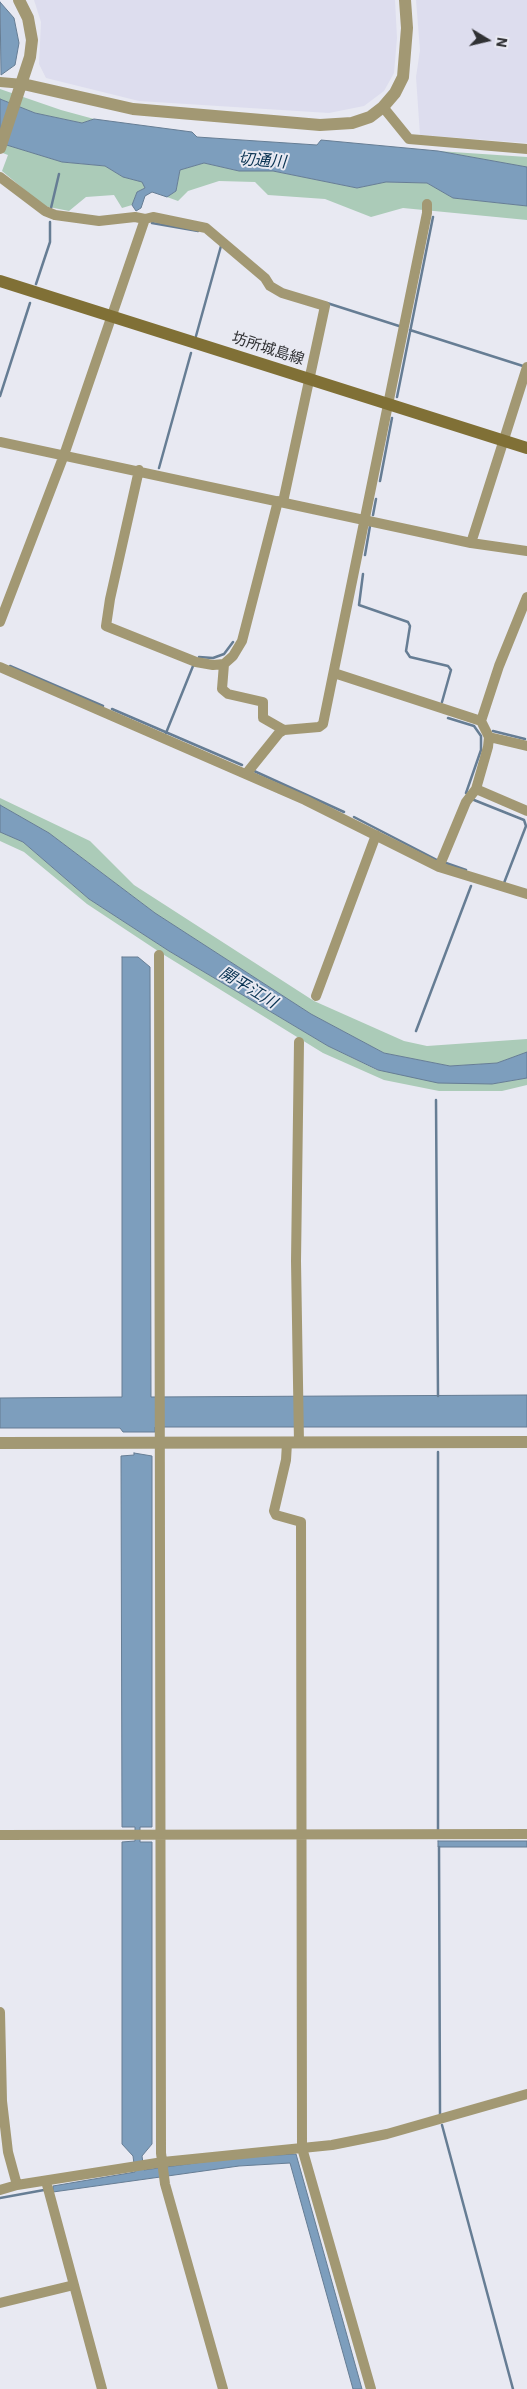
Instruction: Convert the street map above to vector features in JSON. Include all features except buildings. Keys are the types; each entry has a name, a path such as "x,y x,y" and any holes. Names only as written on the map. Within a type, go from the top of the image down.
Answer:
{"main road":[{"name":"坊所城島線","path":"0,281 527,448"}],"street":[{"path":"0,148 21,88 32,40 28,18 19,0"},
{"path":"0,82 21,88 133,109 320,125 352,123 370,117 383,107 395,93 402,77 407,28 405,0"},
{"path":"383,107 409,139 527,150"},
{"path":"0,177 45,211 55,215 99,221 153,217 206,228 265,278 270,286 282,293 325,306 310,379 247,627 233,656 224,664 213,665 196,662 106,626 110,599 139,470"},
{"path":"224,664 222,689 228,694 263,702 263,718 284,730 302,730 319,727 323,724 366,519 427,213 427,204"},
{"path":"0,622 64,454 145,219"},
{"path":"471,543 527,367"},
{"path":"0,442 139,470 471,543 527,551"},
{"path":"439,867 466,802 476,790 484,766 489,737 481,721 499,666 527,598"},
{"path":"0,667 305,800 439,867 527,894"},
{"path":"334,674 481,721"},
{"path":"246,774 262,753 284,730"},
{"path":"489,737 527,746"},
{"path":"476,790 527,811"},
{"path":"316,996 376,835"},
{"path":"159,955 160,1835 163,2164 165,2179 223,2389"},
{"path":"299,1042 296,1261 299,1390 295,1438 286,1460 274,1511 276,1516 301,1522 302,2148 371,2389"},
{"path":"0,1443 159,1443 295,1438 527,1442"},
{"path":"0,1835 527,1834"},
{"path":"0,2012 2,2100 8,2152 17,2185"},
{"path":"0,2190 17,2185 132,2167 302,2148 387,2134 527,2094"},
{"path":"46,2181 102,2389"},
{"path":"0,2303 74,2285"}],"shaded area":[{"path":"34,0 395,0 397,38 394,73 384,91 364,106 329,113 139,101 46,78 39,64 41,22"},
{"path":"416,0 527,0 527,143 420,135 416,77 420,50"}],"green space":[{"path":"0,89 94,119 82,123 35,113 0,99"},
{"path":"0,143 62,162 105,166 123,177 143,182 145,188 137,192 132,205 122,208 114,195 86,197 69,211 44,206 2,171 8,155 0,152"},
{"path":"438,151 527,157 527,167"},
{"path":"204,163 239,171 273,171 357,188 385,182 427,183 453,198 527,206 527,220 403,208 371,217 325,199 268,195 255,182 219,181 188,191 178,201 167,197 176,191 180,170"},
{"path":"0,798 90,841 134,885 314,1001 404,1041 427,1046 527,1039 527,1052 497,1063 450,1066 384,1053 311,1014 155,913 49,833 0,805"},
{"path":"0,832 23,842 89,899 169,951 328,1046 377,1070 492,1084 527,1078 527,1085 502,1091 439,1091 384,1080 323,1053 161,953 87,904 24,852 0,841"}],"water":[{"path":"0,2 14,18 19,43 15,65 1,75"},
{"name":"切通川","path":"0,99 35,113 82,123 94,119 192,132 197,137 317,145 321,140 438,151 527,167 527,206 453,198 427,183 386,182 357,188 273,171 239,171 204,163 180,170 176,191 167,197 152,192 145,196 141,208 136,211 132,205 137,192 145,188 142,182 123,177 105,166 62,162 0,143"},
{"name":"開平江川","path":"0,805 49,833 155,913 311,1014 384,1053 450,1066 497,1063 527,1052 527,1078 492,1084 438,1083 378,1070 328,1046 169,951 89,899 23,842 0,832"},
{"path":"122,957 138,957 150,967 151,1397 527,1395 527,1427 155,1427 155,1432 123,1432 120,1428 0,1428 0,1398 122,1397"},
{"path":"134,1453 152,1456 152,1827 140,1827 140,1842 152,1842 152,2144 142,2156 144,2170 239,2157 296,2154 362,2389 353,2389 290,2163 239,2166 53,2192 53,2186 135,2172 133,2156 122,2144 122,1842 135,1841 135,1827 122,1827 121,1456 134,1455"},
{"path":"438,1841 527,1841 527,1847 438,1847"}],"waterway":[{"path":"51,208 59,174"},
{"path":"397,397 433,217"},
{"path":"36,284 50,242 50,222"},
{"path":"152,223 198,231"},
{"path":"196,336 221,246"},
{"path":"0,396 30,303"},
{"path":"327,303 399,326"},
{"path":"410,330 523,366"},
{"path":"159,468 191,353"},
{"path":"380,481 392,418"},
{"path":"373,515 376,499"},
{"path":"365,555 370,526"},
{"path":"363,574 359,605 408,622 410,626 406,651 410,657 448,666 451,670 442,702"},
{"path":"199,657 213,658 224,654 233,642"},
{"path":"10,666 103,706"},
{"path":"166,733 193,666"},
{"path":"112,709 242,765"},
{"path":"448,718 474,726 481,736 481,750 466,793"},
{"path":"493,731 525,739"},
{"path":"254,771 344,812"},
{"path":"474,800 524,820 526,826 504,883"},
{"path":"354,817 437,860"},
{"path":"446,863 466,870"},
{"path":"416,1031 471,886"},
{"path":"436,1100 438,1396"},
{"path":"438,1452 438,1830"},
{"path":"439,1847 440,2114"},
{"path":"442,2125 513,2389"},
{"path":"0,2198 44,2190"}]}
